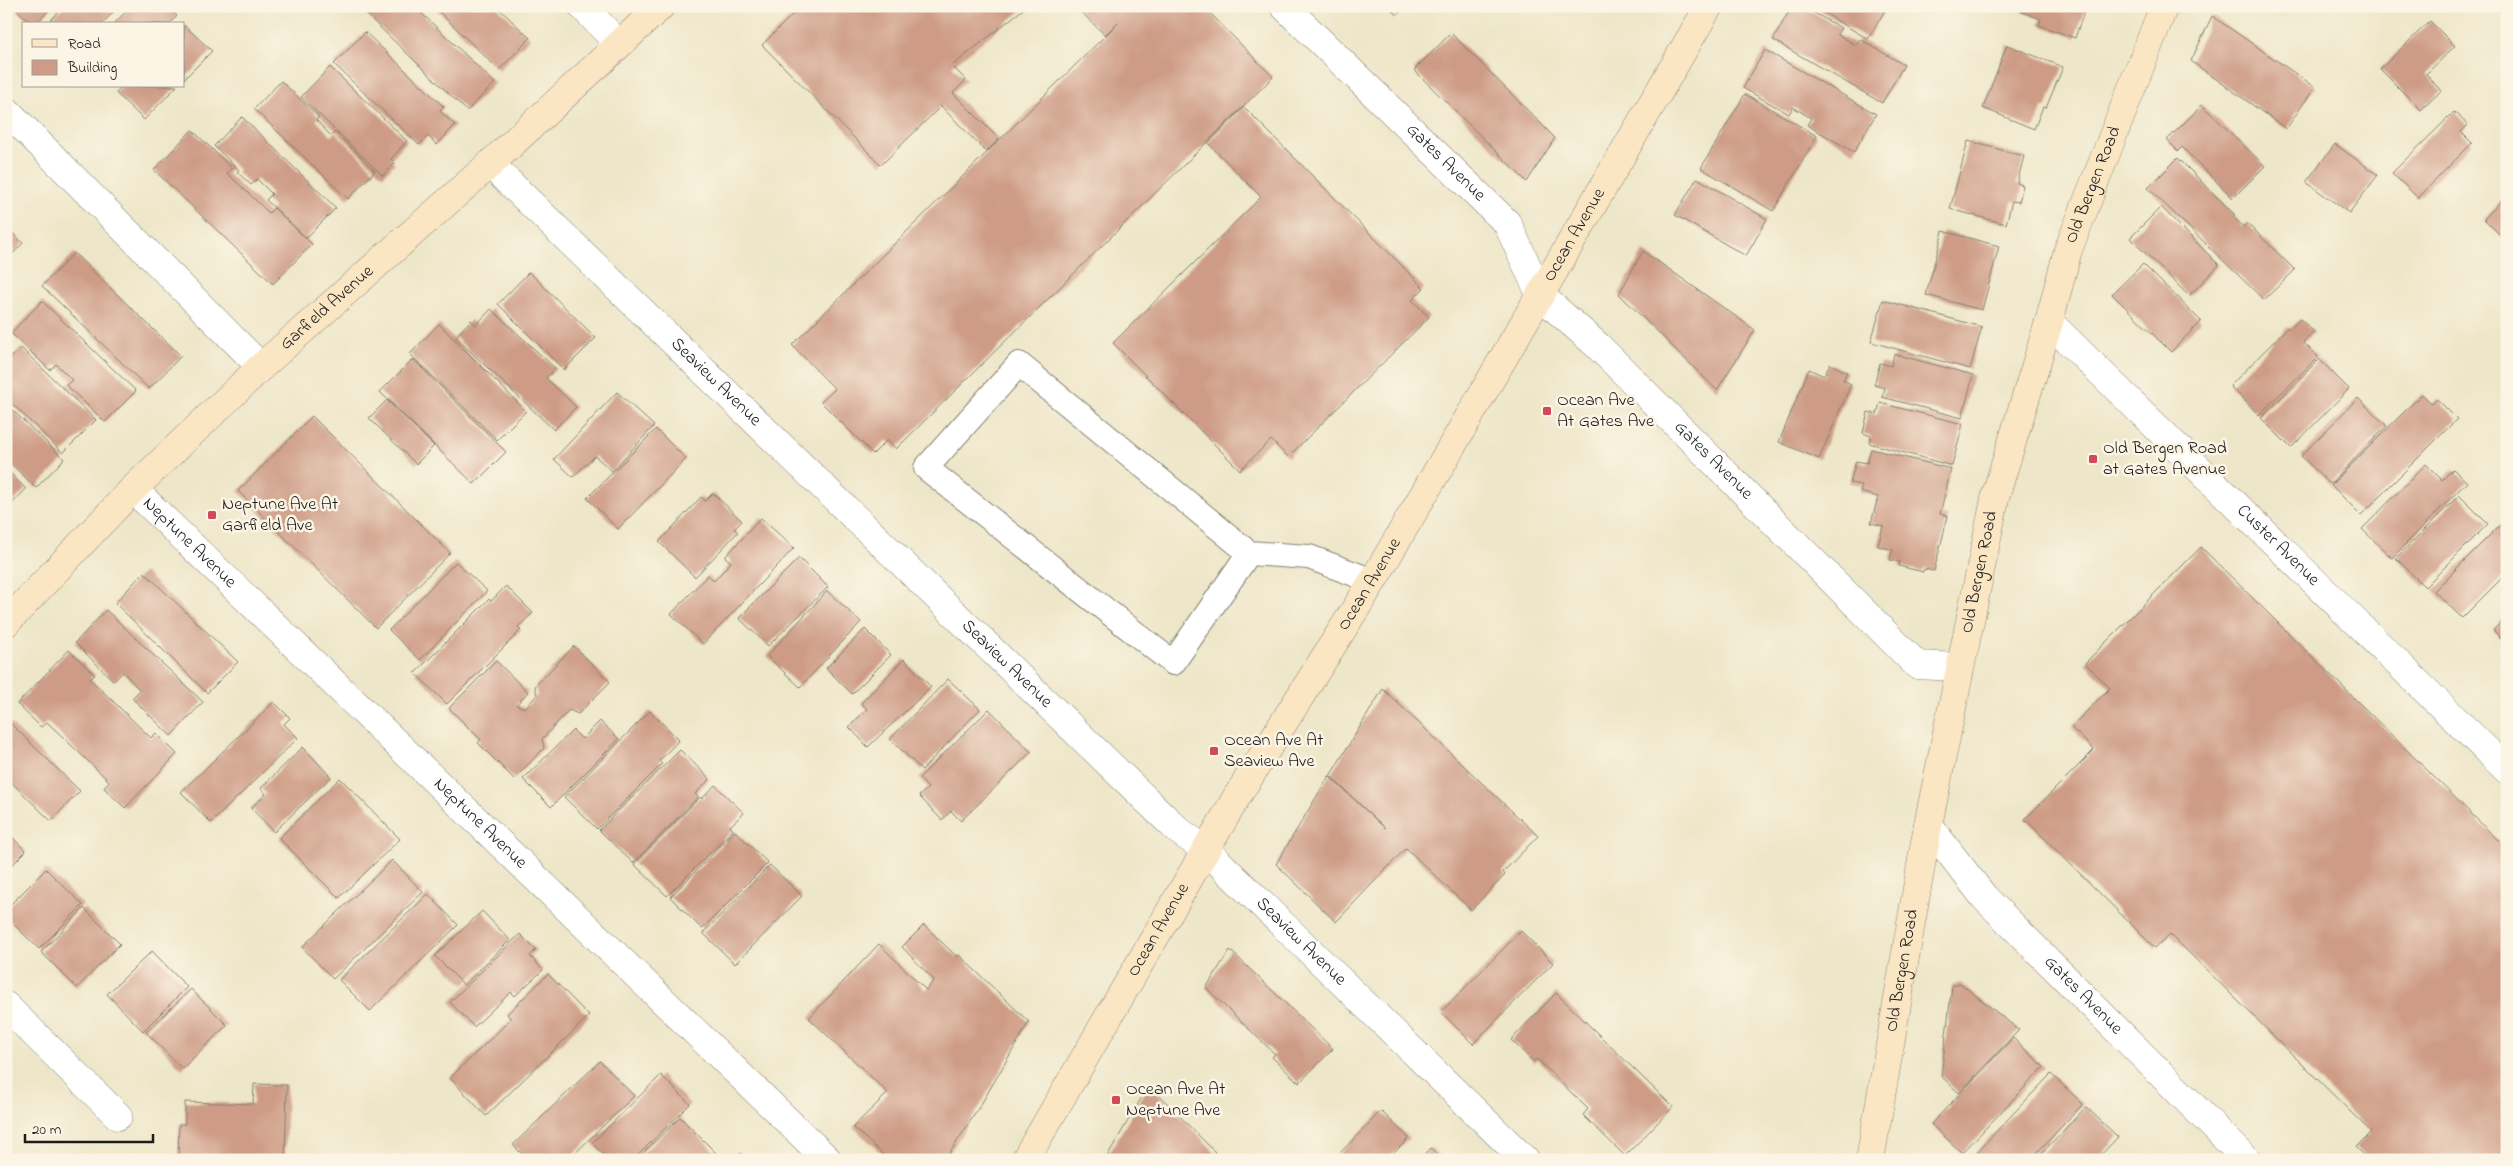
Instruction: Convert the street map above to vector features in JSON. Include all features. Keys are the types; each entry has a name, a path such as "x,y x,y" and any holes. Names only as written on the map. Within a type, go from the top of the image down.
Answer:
{"main road":[{"name":"Garfield Avenue","path":"6,623 133,490 261,367 490,164 661,6"},
{"name":"Ocean Avenue","path":"1024,1160 1236,798 1373,581 1709,6"},
{"name":"Old Bergen Road","path":"1870,1160 1928,825 1958,667 1996,494 2049,322 2068,250 2164,6"}],"street":[{"path":"582,6 619,44"},
{"name":"Gates Avenue","path":"1284,6 1506,223 1541,296 1598,346 1917,665 1958,667"},
{"path":"6,110 261,367"},
{"name":"Seaview Avenue","path":"490,164 1167,820 1206,850 1525,1160"},
{"name":"Custer Avenue","path":"2049,322 2507,770"},
{"name":"Neptune Avenue","path":"133,490 828,1160"},
{"name":"Gates Avenue","path":"1928,825 1984,897 2247,1160"},
{"path":"6,1006 118,1116"}],"lane":[{"path":"1249,553 1173,663 926,468 1019,364 1249,553 1309,557 1373,581"}],"building":[{"path":"13,6 53,6 38,22 30,22"},
{"path":"64,6 119,6 104,22 49,22"},
{"path":"131,6 167,6 177,16 171,22 116,22"},
{"path":"374,6 414,6 495,83 467,111 366,14"},
{"path":"433,6 496,6 530,38 499,70"},
{"path":"801,6 1027,6 952,66 966,80 953,93 999,139 986,152 941,106 881,165 762,45"},
{"path":"1075,6 1203,6 1273,77 896,449 887,440 873,454 821,402 835,389 792,345 1118,23 1105,35"},
{"path":"1389,6 1406,6 1396,15"},
{"path":"1792,6 1802,6 1841,28 1837,34 1856,45 1860,39 1904,65 1882,103 1773,40"},
{"path":"1813,6 1886,6 1887,7 1868,39"},
{"path":"2024,6 2086,6 2075,38 2039,25 2041,19 2022,12"},
{"path":"2212,16 2315,87 2286,129 2191,61"},
{"path":"2430,21 2455,46 2426,74 2441,91 2421,110 2380,69"},
{"path":"185,26 212,51 185,78"},
{"path":"365,32 444,107 440,111 455,125 437,145 428,136 419,145 334,64"},
{"path":"1451,33 1555,138 1527,182 1414,70"},
{"path":"2007,45 2063,67 2046,108 2043,107 2034,129 1983,108"},
{"path":"1765,50 1876,114 1854,152 1807,125 1811,118 1793,107 1789,114 1743,88"},
{"path":"330,67 407,141 391,159 395,163 383,176 301,97"},
{"path":"281,81 319,117 316,120 331,136 335,132 375,171 348,199 254,109"},
{"path":"120,88 175,88 144,120 116,93"},
{"path":"1745,94 1817,136 1773,211 1701,168"},
{"path":"2202,105 2265,166 2233,198 2182,147 2178,151 2167,140"},
{"path":"1244,107 1424,288 1412,300 1429,317 1288,457 1271,440 1240,470 1113,343 1261,197 1208,143"},
{"path":"2454,112 2468,125 2461,132 2472,143 2418,198 2392,173"},
{"path":"242,117 336,208 306,238 266,200 272,194 257,179 251,185 237,172 239,170 214,146"},
{"path":"192,130 232,168 227,173 269,213 274,208 312,244 273,284 154,170"},
{"path":"1968,141 2024,156 2017,183 2023,185 2019,202 2012,201 2006,224 1950,209"},
{"path":"2335,144 2378,175 2349,213 2306,182"},
{"path":"2178,158 2235,215 2233,216 2243,227 2247,223 2295,270 2264,300 2148,188"},
{"path":"1697,178 1767,219 1746,256 1675,215"},
{"path":"2507,195 2507,242 2484,219"},
{"path":"2161,207 2219,265 2189,296 2130,238"},
{"path":"6,227 23,243 6,261"},
{"path":"1943,231 1999,246 1982,310 1926,295"},
{"path":"1643,251 1755,330 1717,390 1619,294"},
{"path":"74,253 181,356 149,389 42,286"},
{"path":"2143,264 2201,321 2171,352 2112,294"},
{"path":"529,272 596,338 564,370 498,304"},
{"path":"1883,300 1982,327 1970,369 1871,342"},
{"path":"42,301 136,391 105,422 66,385 72,380 56,364 50,370 11,333"},
{"path":"491,309 556,369 546,378 576,407 554,430 455,337 471,320 476,325"},
{"path":"2300,319 2314,332 2303,342 2318,357 2259,415 2230,386 2288,327 2290,329"},
{"path":"439,324 526,411 497,440 410,354"},
{"path":"21,348 96,420 63,453 6,398 6,362"},
{"path":"1894,354 1973,375 1962,418 1882,397 1885,388 1874,385 1880,363 1891,366"},
{"path":"413,359 506,452 474,484 380,392"},
{"path":"2319,359 2349,389 2291,448 2261,418"},
{"path":"1830,364 1847,372 1843,380 1851,384 1819,459 1779,442 1809,369 1824,376"},
{"path":"617,392 654,426 612,471 595,456 573,477 554,459"},
{"path":"2422,394 2432,404 2437,399 2457,419 2361,515 2331,485"},
{"path":"2358,398 2387,426 2330,484 2301,456"},
{"path":"387,400 434,446 416,464 369,418"},
{"path":"1880,403 1963,424 1952,466 1869,443 1871,436 1863,433 1868,412 1877,414"},
{"path":"6,404 64,459 36,488 6,459"},
{"path":"312,416 450,553 376,628 238,491"},
{"path":"656,429 686,459 618,529 587,498"},
{"path":"1871,449 1951,469 1940,514 1948,516 1934,571 1924,569 1923,572 1899,566 1900,562 1890,560 1893,550 1878,546 1883,526 1871,523 1878,497 1860,492 1862,485 1850,483 1856,461 1867,463"},
{"path":"2426,464 2442,480 2453,469 2467,482 2392,558 2362,529"},
{"path":"6,469 26,489 6,510"},
{"path":"713,493 742,521 734,529 738,532 695,577 659,542 701,497 705,501"},
{"path":"2459,495 2488,524 2425,587 2396,558"},
{"path":"761,518 794,548 703,644 671,614 708,575 714,581 731,562 725,557"},
{"path":"2507,518 2507,573 2462,618 2434,591"},
{"path":"2201,547 2507,849 2507,1160 2369,1160 2356,1147 2371,1132 2170,934 2155,948 2025,819 2094,750 2071,727 2110,688 2085,663"},
{"path":"799,558 828,587 768,646 739,618"},
{"path":"456,562 487,591 420,660 389,630"},
{"path":"144,572 238,662 207,693 115,603"},
{"path":"506,586 533,613 518,627 521,630 447,704 415,673 489,599 491,601"},
{"path":"827,591 861,622 800,687 767,656"},
{"path":"106,610 203,702 171,736 132,698 140,690 123,672 114,681 75,643"},
{"path":"2507,617 2507,644 2493,630"},
{"path":"865,629 891,655 852,694 826,668"},
{"path":"574,646 610,682 578,714 569,710 542,739 544,748 514,779 478,743 481,740 449,708 496,661 528,692 516,705 525,708 537,695 535,686"},
{"path":"69,650 95,675 90,679 151,738 156,733 177,754 125,808 104,788 109,781 47,722 41,727 17,704"},
{"path":"904,659 931,687 868,747 849,727 867,709 861,703"},
{"path":"948,679 980,709 922,770 890,739"},
{"path":"1383,689 1538,836 1503,872 1505,875 1471,910 1406,848 1336,922 1276,864 1329,776 1385,828 1330,776"},
{"path":"274,702 290,718 284,724 298,738 211,823 181,792"},
{"path":"989,709 1031,752 961,821 951,811 942,820 919,796 928,788 919,778"},
{"path":"650,711 679,740 659,761 662,764 597,829 564,797"},
{"path":"6,719 80,791 51,821 6,777"},
{"path":"600,721 619,739 551,807 523,779 573,730 582,739"},
{"path":"303,747 331,777 274,832 251,808 266,794 261,788"},
{"path":"680,750 710,779 695,794 698,797 633,863 599,830"},
{"path":"340,778 400,839 339,898 279,838"},
{"path":"715,785 744,813 730,826 733,830 667,896 634,864 700,797 702,799"},
{"path":"6,831 26,851 6,871"},
{"path":"735,831 768,863 702,929 670,897"},
{"path":"392,860 423,892 333,979 302,947"},
{"path":"770,865 802,896 735,964 703,933"},
{"path":"46,869 83,905 39,949 6,917 6,909"},
{"path":"428,894 458,925 370,1011 339,980"},
{"path":"84,908 120,944 77,988 41,952"},
{"path":"482,911 510,940 464,985 435,956"},
{"path":"924,925 957,957 959,955 1029,1022 980,1106 945,1160 889,1160 853,1127 888,1093 809,1018 879,944 926,990 934,980 902,947"},
{"path":"1521,931 1553,963 1473,1044 1441,1012"},
{"path":"520,934 536,950 530,956 543,970 515,996 511,992 474,1027 450,1002"},
{"path":"1230,950 1333,1049 1299,1083 1272,1057 1275,1054 1206,988"},
{"path":"152,951 187,987 143,1031 107,994"},
{"path":"548,974 589,1016 486,1116 450,1078 511,1019 507,1014"},
{"path":"1960,983 2019,1030 1959,1093 1941,1076 1952,986"},
{"path":"191,989 227,1025 182,1069 146,1032"},
{"path":"1556,993 1673,1107 1625,1156 1583,1115 1588,1109 1537,1059 1534,1062 1511,1040"},
{"path":"2013,1038 2044,1067 1962,1153 1931,1124"},
{"path":"600,1061 634,1096 568,1160 528,1160 513,1145"},
{"path":"2051,1074 2083,1104 2030,1160 1969,1160"},
{"path":"661,1075 690,1104 633,1160 609,1160 592,1143"},
{"path":"254,1084 287,1085 285,1160 178,1160 179,1124 185,1124 185,1102 253,1104"},
{"path":"1149,1085 1215,1152 1207,1160 1105,1160"},
{"path":"2086,1107 2118,1137 2096,1160 2035,1160"},
{"path":"1381,1111 1409,1138 1387,1160 1333,1160"},
{"path":"680,1117 716,1153 709,1160 636,1160"},
{"path":"1431,1148 1442,1160 1420,1160"},
{"path":"741,1153 748,1160 734,1160"}],"place":[{"name":"Ocean Ave At Gates Ave","path":"1547,411"},
{"name":"Old Bergen Road at Gates Avenue","path":"2093,459"},
{"name":"Neptune Ave At Garfield Ave","path":"212,515"},
{"name":"Ocean Ave At Seaview Ave","path":"1214,751"},
{"name":"Ocean Ave At Neptune Ave","path":"1116,1100"}]}
